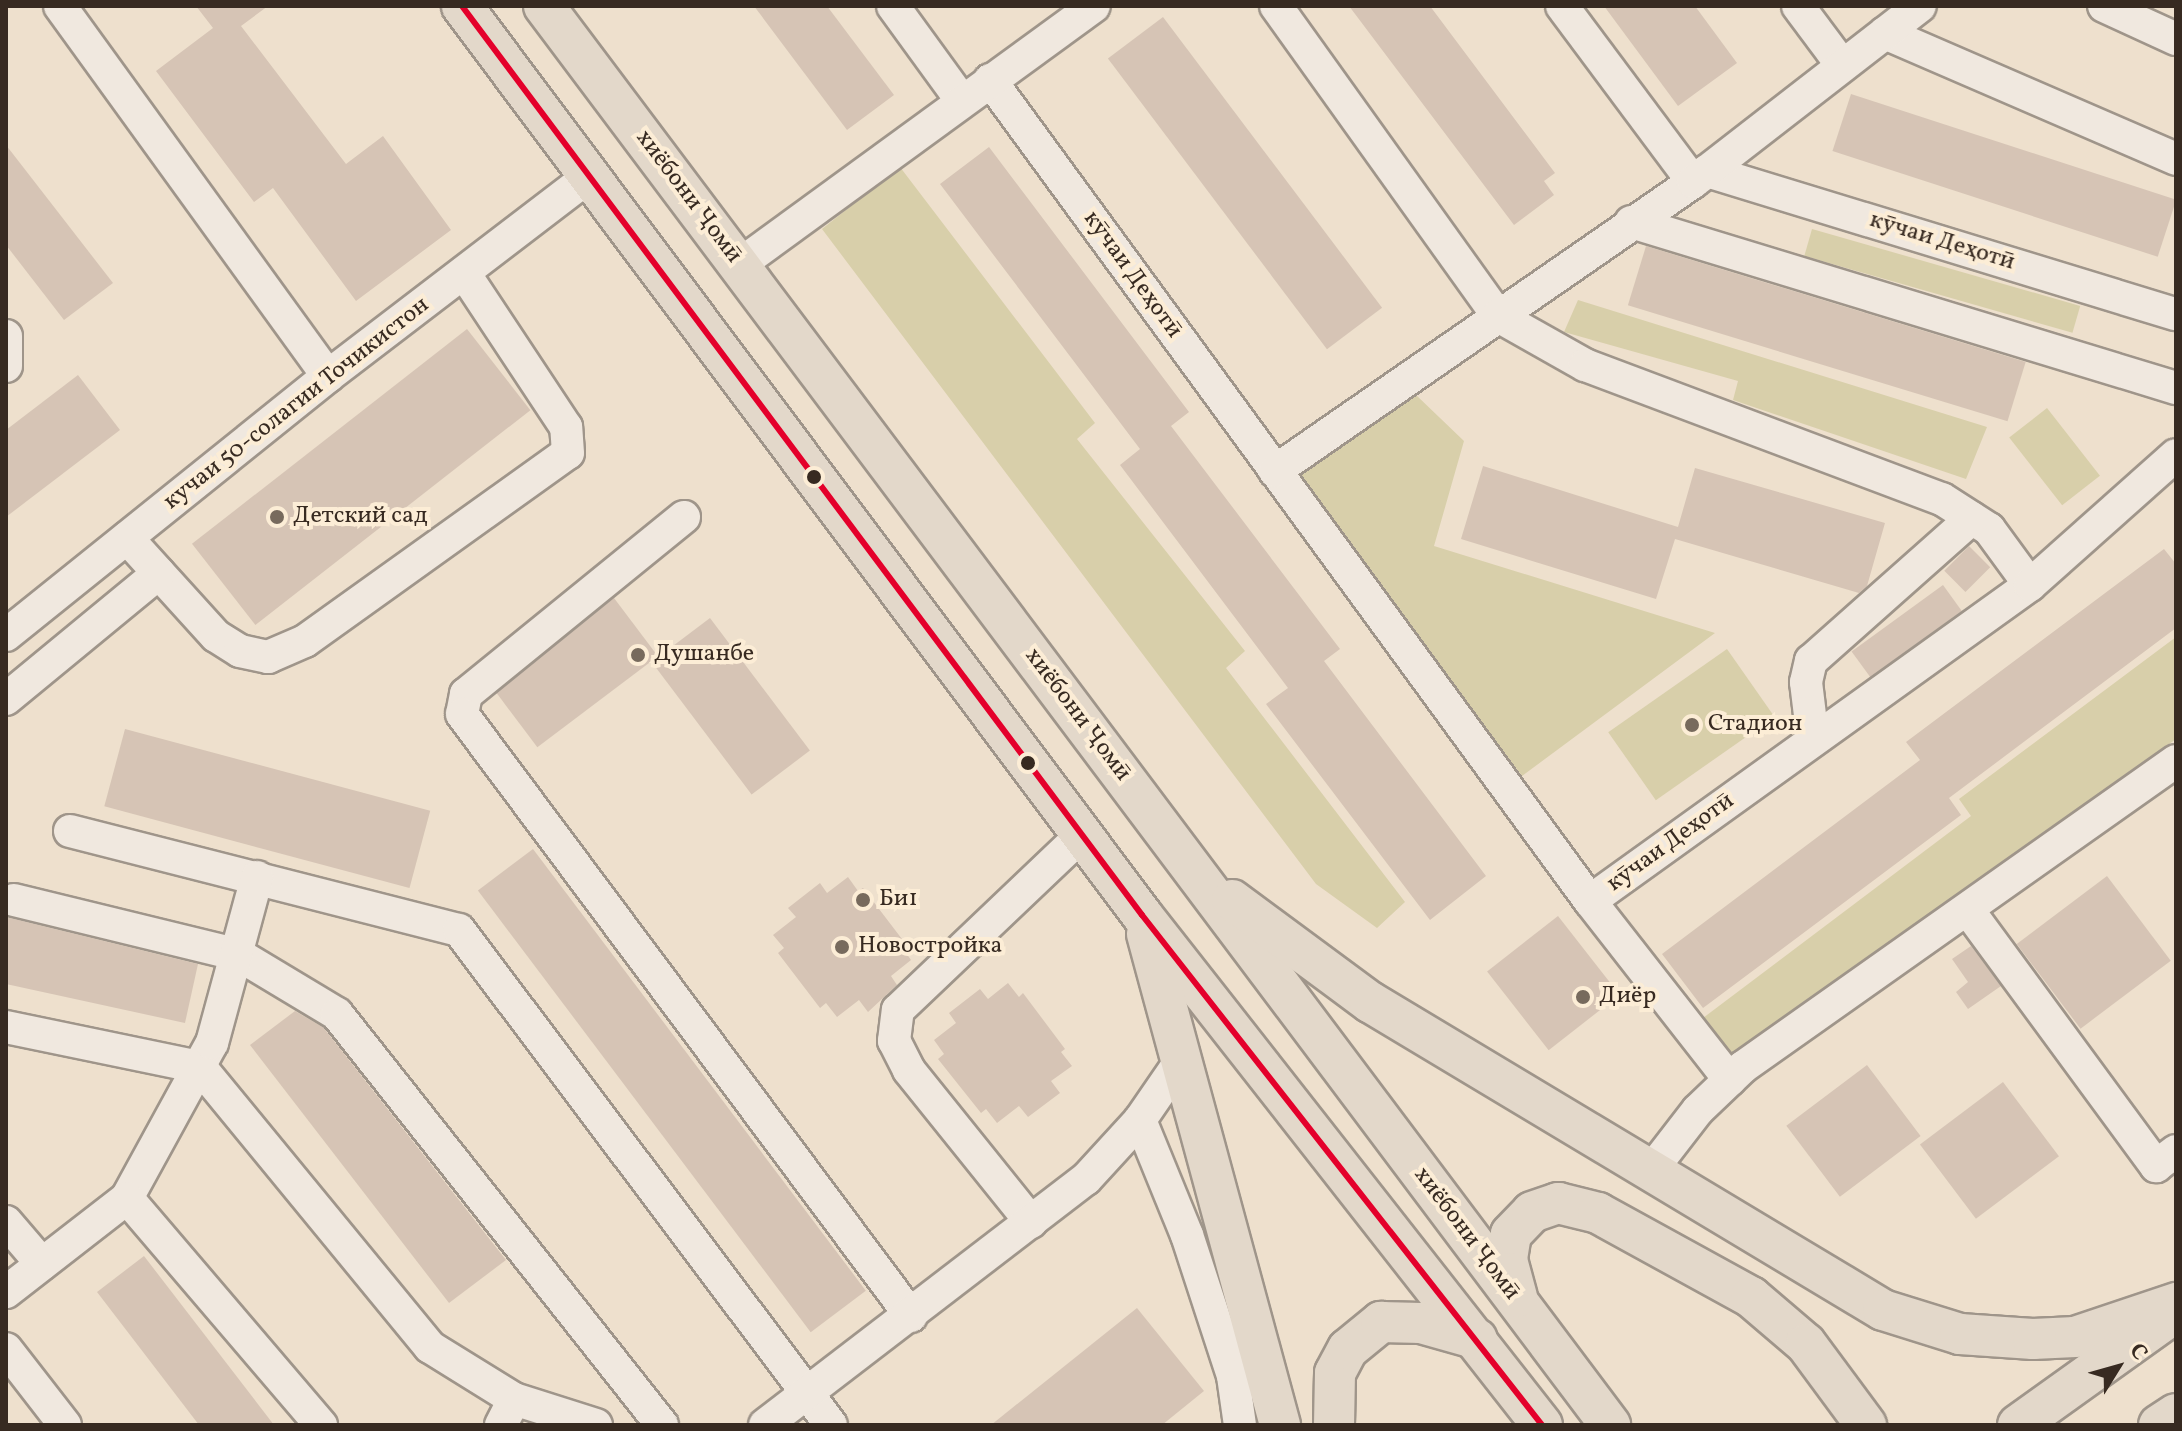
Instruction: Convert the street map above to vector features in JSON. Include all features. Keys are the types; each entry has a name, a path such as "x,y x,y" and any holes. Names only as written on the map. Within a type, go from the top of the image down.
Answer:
{"main road":[{"path":"462,6 1142,915 1542,1425"},
{"name":"хиёбони Ҷомӣ","path":"544,6 1610,1425"},
{"path":"1196,873 1370,1002 1883,1310 1960,1334 2075,1337 2176,1303"},
{"path":"1142,915 1280,1425"},
{"path":"1519,1304 1507,1259 1511,1234 1532,1212 1558,1203 1598,1213 1751,1297 1806,1344 1866,1425"},
{"path":"2018,1425 2176,1312"},
{"path":"1334,1425 1335,1373 1348,1349 1381,1322 1421,1323 1477,1339"},
{"path":"2159,1425 2176,1414"}],"street":[{"path":"60,6 328,376"},
{"path":"893,6 962,101"},
{"path":"739,265 1094,6"},
{"path":"1276,6 1498,316 1585,365 1942,499 1972,518 2002,543 2030,585"},
{"path":"1562,6 1700,176"},
{"path":"1798,6 1842,65"},
{"path":"1275,471 1700,176 1920,6"},
{"path":"2104,6 2176,39"},
{"path":"1885,33 2176,159"},
{"name":"кӯчаи Деҳотӣ","path":"990,80 1590,901 2030,585 2176,455"},
{"name":"кучаи 50-солагии Точикистон","path":"6,635 328,376 590,176"},
{"name":"кӯчаи Деҳотӣ","path":"1700,176 2176,314"},
{"path":"1631,222 2176,388"},
{"path":"127,538 223,641 268,657 305,641 568,453 566,427 464,273"},
{"path":"6,336 6,366"},
{"path":"684,517 466,694 462,714 911,1316"},
{"path":"1813,740 1806,682 1811,661 1972,518"},
{"path":"6,699 159,573"},
{"path":"1650,1172 1698,1110 1730,1080 2176,761"},
{"path":"70,831 459,930 812,1394 831,1425"},
{"path":"1031,1222 909,1070 894,1041 898,1010 1082,835"},
{"path":"6,1292 127,1198 200,1067 239,955 257,877"},
{"path":"14,900 239,955 337,1014 662,1425"},
{"path":"1590,901 1730,1080"},
{"path":"1968,910 2156,1166 2176,1151"},
{"path":"6,1027 200,1067 430,1347 508,1412 596,1425"},
{"path":"765,1425 812,1394 1086,1179 1140,1120 1182,1059"},
{"path":"1140,1120 1187,1235 1233,1376 1240,1425"},
{"path":"127,1198 321,1425"},
{"path":"6,1222 42,1264"},
{"path":"6,1349 65,1425"}],"shaded area":[{"path":"900,167 1095,423 1077,439 1245,651 1226,668 1405,902 1377,928 1316,884 822,229"},
{"path":"1812,229 2080,306 2072,333 1804,256"},
{"path":"1578,300 1987,427 1966,479 1733,400 1738,381 1564,332"},
{"path":"1415,394 1464,441 1434,546 1715,633 1522,776 1296,479"},
{"path":"2047,408 2100,476 2062,505 2009,438"},
{"path":"2176,637 2176,739 1735,1058 1703,1018 1971,816 1959,799"},
{"name":"Стадион","path":"1727,649 1775,717 1656,800 1608,732"}],"building":[{"path":"196,6 268,6 241,26 346,164 383,136 451,230 356,301 273,188 254,202 156,71 213,28"},
{"path":"754,6 827,6 894,95 847,130"},
{"path":"1349,6 1430,6 1555,173 1544,181 1554,195 1514,225"},
{"path":"1604,6 1695,6 1737,63 1678,106"},
{"path":"1163,17 1382,308 1327,349 1108,59"},
{"path":"1851,94 2176,200 2158,257 1832,151"},
{"path":"6,145 113,283 64,320 6,245"},
{"path":"989,147 1189,412 1171,426 1340,649 1324,661 1486,876 1430,920 1266,704 1288,688 1120,465 1140,449 940,184"},
{"path":"1646,246 2026,362 2008,421 1628,305"},
{"path":"467,329 530,410 255,625 192,544"},
{"path":"78,375 120,430 6,517 6,430"},
{"path":"1483,466 1678,527 1695,468 1885,523 1867,586 1859,593 1675,539 1656,599 1461,539"},
{"path":"1969,546 1990,567 1965,592 1944,571"},
{"path":"2164,549 2176,564 2176,628 1949,798 1961,815 1703,1008 1662,954 1920,760 1906,742"},
{"path":"1943,585 1962,611 1870,677 1852,651"},
{"path":"614,598 658,656 537,747 493,689"},
{"path":"710,618 810,751 752,795 652,662"},
{"path":"125,729 430,811 410,888 104,806"},
{"path":"533,849 866,1291 811,1332 478,891"},
{"path":"2107,876 2171,961 2081,1029 2017,944"},
{"name":"Новостройка","path":"848,877 858,891 863,888 905,943 901,946 911,960 891,976 897,985 868,1012 859,1000 837,1017 826,1003 820,1008 778,953 784,948 773,935 796,917 788,908 820,883 827,893"},
{"path":"1558,916 1620,995 1549,1050 1487,971"},
{"path":"6,917 198,964 185,1023 6,984"},
{"path":"1971,946 2001,986 1968,1009 1956,992 1968,982 1952,959"},
{"path":"1008,983 1019,997 1023,993 1065,1049 1061,1052 1072,1066 1051,1081 1060,1093 1028,1117 1019,1106 997,1123 986,1109 981,1113 938,1059 944,1054 934,1040 956,1023 949,1013 980,989 988,999"},
{"path":"295,1011 324,1028 506,1260 449,1303 250,1045"},
{"path":"1867,1065 1921,1136 1840,1197 1786,1126"},
{"path":"2003,1082 2059,1156 1976,1219 1920,1145"},
{"path":"144,1256 274,1425 199,1425 97,1292"},
{"path":"1137,1308 1204,1391 1162,1425 991,1425"}],"transit line":[{"path":"462,6 1142,915 1542,1425"}],"place":[{"name":"Детский сад","path":"277,517"},
{"name":"Душанбе","path":"638,655"},
{"name":"Стадион","path":"1692,725"},
{"name":"Би1","path":"863,900"},
{"name":"Новостройка","path":"842,947"},
{"name":"Диёр","path":"1583,997"}]}
